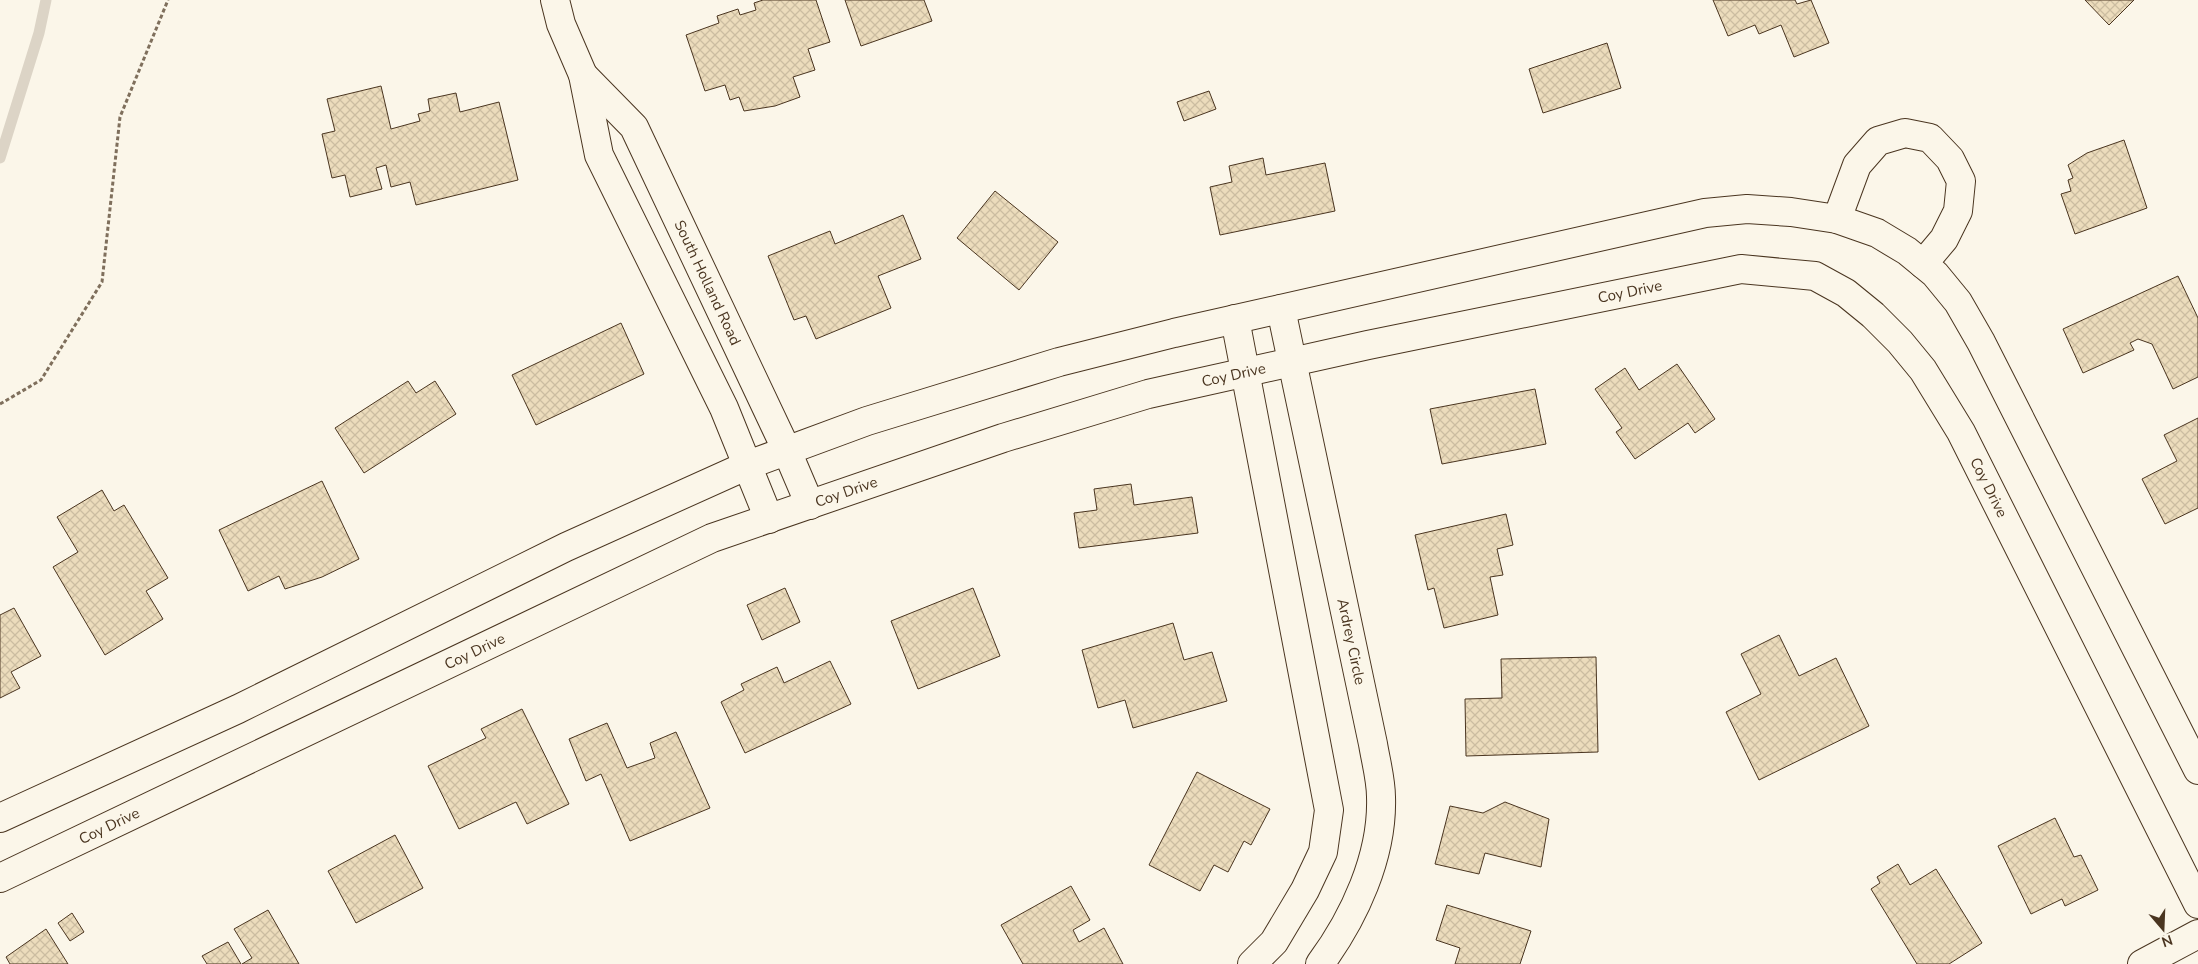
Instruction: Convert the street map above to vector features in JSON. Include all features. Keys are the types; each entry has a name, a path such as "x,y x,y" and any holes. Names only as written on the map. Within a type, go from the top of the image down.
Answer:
{"street":[{"name":"South Holland Road","path":"554,0 561,24 583,75 598,155 724,408 769,519"},
{"name":"South Holland Road","path":"583,75 634,127 787,450 810,505"},
{"path":"1837,219 1857,165 1878,141 1905,133 1930,138 1950,160 1961,181 1958,212 1944,239 1923,264"},
{"path":"0,818 238,709 566,547 748,465 787,450 868,422 1059,362 1281,309 1705,213 1747,209 1837,219 1877,234 1907,251 1935,274 1958,302 1981,342 2198,770"},
{"name":"Coy Drive","path":"0,878 712,538 1003,438 1148,394 1378,343 1742,270 1815,276 1846,293 1873,315 1900,342 1923,370 1961,432 2198,904"},
{"name":"Ardrey Circle","path":"1281,309 1373,744 1381,798 1377,840 1366,883 1346,922 1320,964"},
{"path":"1236,320 1329,810 1324,852 1305,890 1274,942 1252,964"},
{"path":"2142,964 2198,934"}],"path":[{"path":"0,404 41,380 102,282 120,117 168,0"}],"building":[{"path":"763,0 816,0 830,42 808,49 815,70 793,77 800,97 775,106 744,111 739,97 730,100 725,85 705,91 686,35 719,23 717,16 738,9 740,15 756,10 754,3"},
{"path":"845,0 924,0 932,21 861,46"},
{"path":"1713,0 1795,0 1797,4 1811,0 1829,43 1794,57 1781,25 1759,34 1755,25 1728,36"},
{"path":"2085,0 2134,0 2109,25"},
{"path":"1607,43 1621,88 1543,113 1529,69"},
{"path":"381,86 391,129 420,121 418,114 430,111 428,99 456,93 460,112 499,102 518,180 416,205 410,182 391,187 386,165 376,168 382,189 350,197 345,175 332,178 322,134 335,131 327,99"},
{"path":"1209,91 1216,109 1184,121 1177,102"},
{"path":"2124,140 2147,208 2075,234 2061,194 2071,191 2068,180 2073,178 2068,165 2087,153"},
{"path":"1263,158 1266,175 1325,163 1335,211 1220,235 1210,187 1232,182 1229,166"},
{"path":"995,191 1058,242 1019,290 957,238"},
{"path":"903,215 921,259 878,276 891,308 816,339 806,316 794,320 768,256 830,231 835,244"},
{"path":"2178,276 2198,318 2198,377 2173,389 2152,344 2138,339 2130,343 2134,350 2083,373 2063,329"},
{"path":"621,323 644,374 536,425 512,375"},
{"path":"1677,364 1715,419 1695,433 1688,423 1635,459 1616,432 1622,428 1595,389 1625,368 1639,390"},
{"path":"408,381 416,393 435,381 456,414 364,473 335,428"},
{"path":"1535,389 1546,444 1442,464 1430,409"},
{"path":"2198,418 2198,508 2165,524 2142,479 2177,461 2164,435"},
{"path":"322,481 359,559 322,577 285,589 279,576 248,591 219,530"},
{"path":"1131,484 1134,505 1192,497 1198,533 1079,548 1074,513 1097,510 1094,489"},
{"path":"102,490 114,511 124,505 168,578 146,591 163,619 105,655 53,567 78,552 57,517"},
{"path":"1506,514 1513,545 1497,549 1503,575 1490,577 1498,615 1444,628 1434,588 1428,590 1415,535"},
{"path":"785,588 800,622 762,640 747,605"},
{"path":"973,588 1000,656 918,689 891,621"},
{"path":"14,608 41,656 11,672 20,688 0,698 0,615"},
{"path":"1173,623 1184,660 1212,652 1227,701 1133,728 1125,700 1098,708 1082,650"},
{"path":"1779,635 1799,676 1836,658 1869,726 1759,780 1726,712 1761,694 1741,654"},
{"path":"1596,657 1598,752 1466,756 1465,699 1502,698 1501,659"},
{"path":"830,661 851,704 745,753 721,702 744,690 741,684 777,667 784,683"},
{"path":"522,709 569,804 527,824 516,802 459,829 428,766 486,738 481,729"},
{"path":"607,723 627,768 655,758 650,743 676,732 710,808 630,841 601,774 586,781 569,739"},
{"path":"1197,772 1270,809 1251,845 1244,841 1228,872 1214,865 1200,891 1149,865"},
{"path":"1505,802 1549,819 1541,867 1485,853 1479,874 1435,864 1450,806 1483,813"},
{"path":"2055,818 2074,857 2081,855 2098,890 2065,906 2062,899 2031,914 1998,846"},
{"path":"395,835 423,888 356,923 328,871"},
{"path":"1898,864 1910,885 1936,869 1982,943 1949,964 1917,964 1871,889 1880,883 1877,877"},
{"path":"1071,886 1090,920 1073,930 1079,942 1104,928 1123,964 1023,964 1001,925"},
{"path":"1447,905 1531,931 1520,964 1455,964 1460,948 1436,940"},
{"path":"268,910 299,964 242,964 252,958 234,929"},
{"path":"72,913 84,932 70,941 58,923"},
{"path":"46,929 68,964 10,964 6,957"},
{"path":"228,942 241,964 207,964 202,956"}],"waterway":[{"path":"0,158 39,33 46,0"}]}
